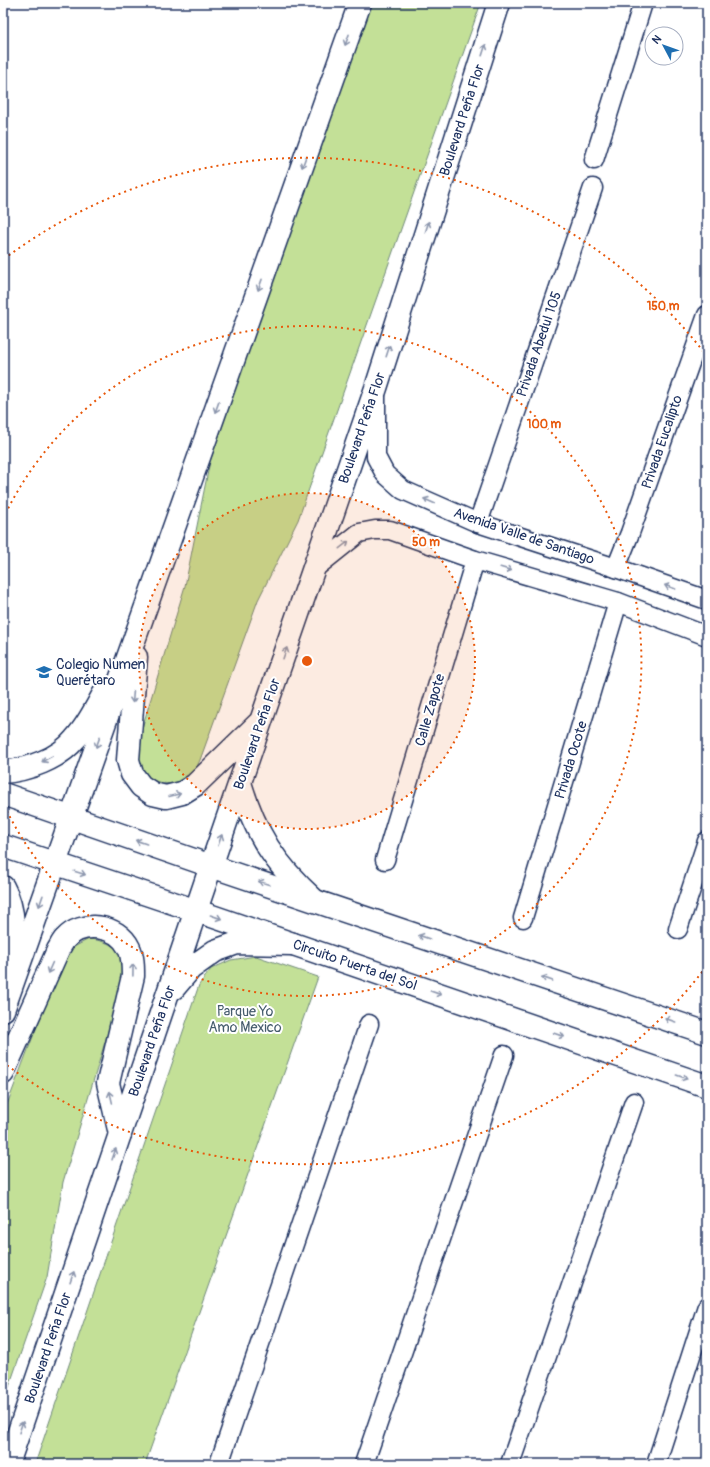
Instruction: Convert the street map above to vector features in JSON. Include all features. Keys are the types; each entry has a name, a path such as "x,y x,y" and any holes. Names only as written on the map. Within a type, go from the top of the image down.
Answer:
{"main road":[{"path":"5,1006 360,3"},
{"name":"Boulevard Peña Flor","path":"8,1464 211,866 376,388 499,3"},
{"path":"136,635 128,760 132,774 141,786 153,794 166,797 182,793 195,785 225,758 261,721"},
{"path":"3,772 38,764 58,754 74,741 90,719 136,635"},
{"path":"240,783 248,810 260,835 271,853 293,881 314,900"},
{"path":"3,794 211,866 707,1033"},
{"name":"Circuito Puerta del Sol","path":"3,846 707,1086"},
{"path":"3,887 8,896 14,918 14,938 5,1006"},
{"path":"3,1073 58,950 65,939 78,930 93,926 107,928 119,936 129,947 133,962 133,976 108,1083 120,1134"},
{"path":"167,996 191,968 215,951 237,943 293,944"}],"street":[{"path":"594,160 643,3"},
{"name":"Privada Abedul 105","path":"478,523 593,188"},
{"name":"Privada Eucalipto","path":"616,568 633,526 707,315"},
{"name":"Avenida Valle de Santiago","path":"376,388 376,457 385,474 403,490 478,523 616,568 707,600"},
{"path":"314,569 359,534 375,530 390,530 475,560 618,602 707,636"},
{"name":"Calle Zapote","path":"385,860 475,560"},
{"name":"Privada Ocote","path":"522,918 618,602"},
{"path":"678,929 707,841"},
{"path":"219,1464 369,1024"},
{"path":"364,1464 504,1055"},
{"path":"510,1464 634,1102"},
{"path":"656,1464 707,1306"}],"green space":[{"path":"369,3 481,3 298,520 258,600 200,760 195,770 188,779 183,782 170,784 163,783 150,778 141,769 136,748 185,586 210,461"},
{"path":"89,939 110,944 115,948 121,957 126,972 63,1182 47,1277 3,1404 3,1115 63,958 70,949"},
{"name":"Parque Yo Amo Mexico","path":"256,956 318,977 145,1464 35,1464 199,985 211,969 231,960"}],"place":[{"name":"Colegio Numen Querétaro","path":"44,672"}]}
